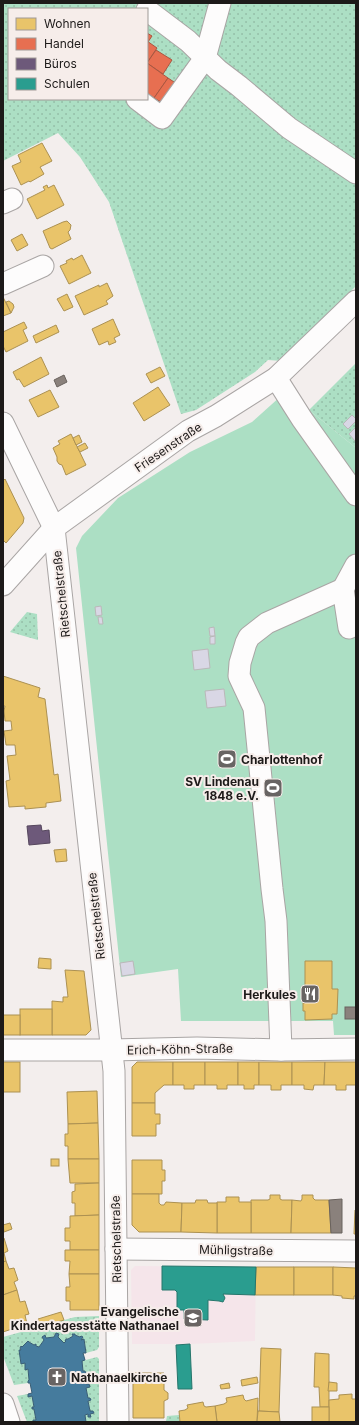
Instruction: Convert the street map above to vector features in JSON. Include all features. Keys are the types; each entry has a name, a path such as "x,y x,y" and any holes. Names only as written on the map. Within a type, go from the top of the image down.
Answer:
{"street":[{"path":"139,100 162,118 205,58 220,3"},
{"path":"148,11 188,41 205,58 289,128 356,174"},
{"path":"3,284 42,266"},
{"name":"Friesenstraße","path":"3,584 54,528 188,431 216,416 276,378 356,301"},
{"path":"276,378 302,419 356,495"},
{"name":"Rietschelstraße","path":"3,423 54,528 114,1072 118,1422"},
{"path":"281,1050 276,921 254,708 239,676 240,663 249,637 256,631 267,624 343,589 356,565"},
{"path":"343,589 349,628"},
{"name":"Erich-Köhn-Straße","path":"3,1050 197,1048 281,1050 356,1049"},
{"name":"Mühligstraße","path":"116,1248 356,1251"},
{"path":"3,1404 9,1422"}],"shaded area":[{"name":"Evangelische Kindertagesstätte Nathanael","path":"135,1266 256,1267 255,1341 190,1344 132,1344 131,1270"}],"green space":[{"path":"3,3 356,3 356,286 282,361 268,360 255,372 196,410 181,414 109,202 80,157 58,133 3,161"},
{"path":"356,363 356,448 309,410"},
{"name":"Charlottenhof","path":"291,387 309,410 356,448 356,1035 334,1035 333,1021 181,1021 178,969 121,977 76,548 82,536 118,498 190,452 252,422"},
{"path":"27,612 37,614 38,640 10,632"},
{"path":"99,1316 99,1347 97,1350 86,1353 84,1339 81,1340 81,1336 80,1337 74,1334 66,1339 64,1343 58,1337 59,1334 56,1333 54,1337 46,1338 45,1335 42,1337 44,1340 39,1347 28,1341 22,1347 21,1346 21,1350 19,1350 21,1363 25,1363 25,1370 28,1369 29,1380 28,1383 14,1385 3,1356 3,1337 75,1317"},
{"path":"97,1357 99,1359 99,1422 86,1422 85,1415 88,1414 88,1417 90,1417 90,1414 94,1413 93,1411 90,1411 88,1401 90,1398 88,1398 86,1388 90,1386 89,1384 86,1384 84,1374 86,1371 83,1371 82,1361"},
{"path":"28,1394 28,1397 32,1396 34,1407 32,1407 32,1409 34,1409 36,1420 33,1420 33,1422 27,1422 17,1396"},
{"path":"179,1415 180,1422 133,1422 166,1421 167,1416"}],"building: Wohnen":[{"path":"42,143 52,161 40,167 44,174 21,185 12,166 21,162 18,155"},
{"path":"47,185 48,188 54,185 64,205 37,219 27,199 45,190 43,187"},
{"path":"67,221 71,225 68,232 71,239 52,249 50,248 43,231"},
{"path":"22,234 28,245 17,251 11,240"},
{"path":"82,255 91,273 69,284 60,266 67,263 66,261 72,258 73,260"},
{"path":"107,283 113,296 106,301 108,304 84,315 75,296"},
{"path":"67,294 73,307 64,311 57,299"},
{"path":"3,297 11,313 3,316"},
{"path":"9,301 14,307 11,313 6,302"},
{"path":"113,319 120,335 114,338 116,342 109,345 108,341 99,345 92,329"},
{"path":"24,322 27,328 23,330 28,341 6,352 3,346 3,332"},
{"path":"56,325 59,332 36,343 33,336"},
{"path":"41,357 49,374 24,387 19,379 17,380 13,372"},
{"path":"160,367 165,376 151,383 146,374"},
{"path":"158,387 170,405 144,421 133,403"},
{"path":"50,390 59,407 38,417 29,400"},
{"path":"71,434 86,465 66,475 62,465 57,461 53,448 60,444 58,441"},
{"path":"79,435 82,442 76,445 73,438"},
{"path":"85,443 88,448 80,452 77,447"},
{"path":"5,479 24,518 23,523 6,543 3,540 3,481"},
{"path":"3,676 40,688 38,697 45,699 54,775 58,774 61,801 46,803 46,807 25,809 25,806 9,807 6,781 10,780 7,756 16,755 15,745 6,745 4,731 12,730 11,721 5,721 5,706 3,706"},
{"path":"66,849 67,861 56,862 54,850"},
{"path":"39,958 51,959 51,969 38,968"},
{"path":"305,961 332,961 332,989 338,989 337,1014 332,1014 332,1019 305,1020 303,1003 305,1003"},
{"path":"65,970 84,971 91,1030 86,1035 52,1035 52,1001 63,1002 63,997 68,997"},
{"path":"20,1009 52,1009 52,1035 20,1035"},
{"path":"3,1015 20,1015 20,1035 3,1035"},
{"path":"3,1062 20,1062 20,1092 3,1092"},
{"path":"137,1062 173,1062 173,1085 164,1085 155,1093 155,1103 132,1103 132,1067"},
{"path":"173,1062 205,1062 205,1085 194,1085 194,1089 184,1089 184,1085 173,1085"},
{"path":"205,1062 238,1062 238,1085 227,1085 227,1089 217,1089 217,1085 205,1085"},
{"path":"238,1062 259,1062 259,1085 254,1085 254,1089 244,1089 244,1085 238,1085"},
{"path":"259,1062 292,1062 292,1085 281,1085 281,1090 271,1090 271,1085 259,1085"},
{"path":"292,1062 325,1062 324,1085 314,1085 313,1090 304,1089 304,1085 292,1085"},
{"path":"325,1062 356,1062 356,1085 346,1085 346,1090 336,1090 336,1085 324,1085"},
{"path":"97,1091 98,1123 68,1124 67,1092"},
{"path":"132,1103 155,1103 155,1114 160,1114 160,1124 156,1124 156,1136 132,1136"},
{"path":"98,1123 99,1159 68,1159 68,1146 65,1146 65,1134 68,1134 68,1124"},
{"path":"51,1159 59,1159 59,1166 51,1166"},
{"path":"68,1159 99,1159 99,1183 70,1183"},
{"path":"132,1160 162,1160 162,1170 165,1170 165,1181 162,1181 162,1194 132,1194"},
{"path":"99,1183 99,1215 75,1216 75,1203 72,1203 72,1192 75,1191 75,1184"},
{"path":"132,1194 159,1194 159,1203 161,1205 164,1205 166,1202 182,1203 181,1232 139,1232 132,1225"},
{"path":"270,1195 280,1195 280,1199 282,1200 292,1200 291,1233 251,1233 251,1200 268,1200 270,1199"},
{"path":"302,1195 313,1195 315,1200 329,1200 331,1233 291,1233 292,1200 301,1201"},
{"path":"226,1197 239,1197 239,1202 251,1202 251,1233 217,1233 217,1202 226,1202"},
{"path":"196,1200 207,1200 208,1203 217,1203 217,1233 181,1232 182,1203 195,1203"},
{"path":"355,1210 356,1234 354,1234"},
{"path":"99,1215 99,1250 70,1250 70,1241 65,1241 65,1228 70,1228 70,1216"},
{"path":"10,1223 12,1229 4,1232 3,1225"},
{"path":"3,1238 8,1251 4,1253 6,1261 3,1262"},
{"path":"65,1250 99,1250 99,1274 69,1274 70,1261 65,1261"},
{"path":"6,1261 9,1269 14,1268 18,1280 14,1282 17,1290 3,1295 3,1262"},
{"path":"256,1267 294,1267 294,1295 255,1295"},
{"path":"294,1267 333,1267 333,1295 294,1295"},
{"path":"333,1267 356,1268 356,1296 354,1296 354,1299 342,1298 342,1296 333,1295"},
{"path":"69,1274 99,1274 99,1310 70,1310 70,1301 66,1301 66,1287 70,1287"},
{"path":"17,1290 20,1302 25,1301 29,1314 25,1315 27,1324 3,1332 3,1295"},
{"path":"61,1312 64,1320 41,1327 38,1319"},
{"path":"261,1348 281,1349 279,1412 259,1411"},
{"path":"315,1353 329,1354 329,1407 320,1407 319,1387 314,1387"},
{"path":"133,1373 164,1373 164,1390 168,1393 168,1399 164,1401 164,1418 133,1418"},
{"path":"257,1377 258,1383 242,1386 241,1380"},
{"path":"329,1382 337,1383 337,1391 328,1391"},
{"path":"229,1383 230,1388 221,1389 220,1385"},
{"path":"352,1394 352,1399 356,1399 356,1422 329,1422 329,1400 339,1399 339,1395"},
{"path":"243,1395 246,1401 258,1398 257,1422 217,1422 215,1406 227,1402 226,1398"},
{"path":"203,1402 204,1406 206,1407 215,1406 217,1422 180,1422 179,1411 188,1408 187,1405"},
{"path":"312,1407 329,1407 329,1422 312,1422"},
{"path":"258,1411 279,1412 280,1422 257,1422"}],"building: Handel":[{"path":"148,34 152,36 148,42"},
{"path":"148,42 157,48 148,62"},
{"path":"156,50 172,60 163,74 148,64"},
{"path":"148,64 168,78 154,98 148,94"},
{"path":"168,78 177,84 163,103 154,98"}],"building: Büros":[{"path":"41,825 42,831 49,830 50,843 29,845 27,826"}],"building: Schulen":[{"path":"162,1266 256,1267 255,1295 223,1294 225,1298 223,1302 208,1300 208,1320 184,1319 184,1310 177,1310 177,1292 175,1290 162,1290"},
{"path":"190,1344 192,1389 178,1389 176,1345"}],"building: Öffentlich":[{"name":"Nathanaelkirche","path":"56,1333 59,1334 58,1337 64,1343 66,1339 73,1336 72,1334 83,1337 81,1340 84,1339 86,1353 83,1353 85,1360 82,1361 83,1371 86,1373 84,1374 86,1384 89,1384 90,1387 86,1388 88,1398 91,1400 88,1401 90,1411 93,1411 94,1413 90,1414 91,1417 88,1417 88,1414 85,1415 86,1422 33,1422 33,1420 36,1420 34,1409 32,1409 32,1407 34,1407 32,1396 28,1397 28,1394 32,1393 30,1383 28,1383 28,1369 25,1370 25,1363 21,1364 19,1350 21,1350 21,1346 22,1347 28,1341 39,1347 44,1340 42,1337 45,1335 46,1338 54,1337"}],"building: Industrie":[{"path":"64,375 67,382 57,387 54,380"},
{"path":"345,1007 356,1007 356,1019 345,1019"},
{"path":"342,1199 342,1233 331,1233 329,1200"}],"building: Sonstige":[{"path":"352,415 356,421 348,429 343,424"},
{"path":"356,427 356,440 355,441 349,434"},
{"path":"101,606 102,615 96,616 95,607"},
{"path":"98,617 102,617 103,624 99,624"},
{"path":"214,627 215,636 210,636 209,628"},
{"path":"215,636 215,644 210,644 210,637"},
{"path":"208,649 210,668 194,670 192,651"},
{"path":"224,689 226,706 207,708 205,691"},
{"path":"133,961 135,974 122,976 120,963"}],"place":[{"name":"Charlottenhof","path":"227,759"},
{"name":"SV Lindenau 1848 e.V.","path":"273,788"},
{"name":"Herkules","path":"310,994"},
{"name":"Evangelische Kindertagesstätte Nathanael","path":"193,1318"},
{"name":"Nathanaelkirche","path":"57,1377"}]}
